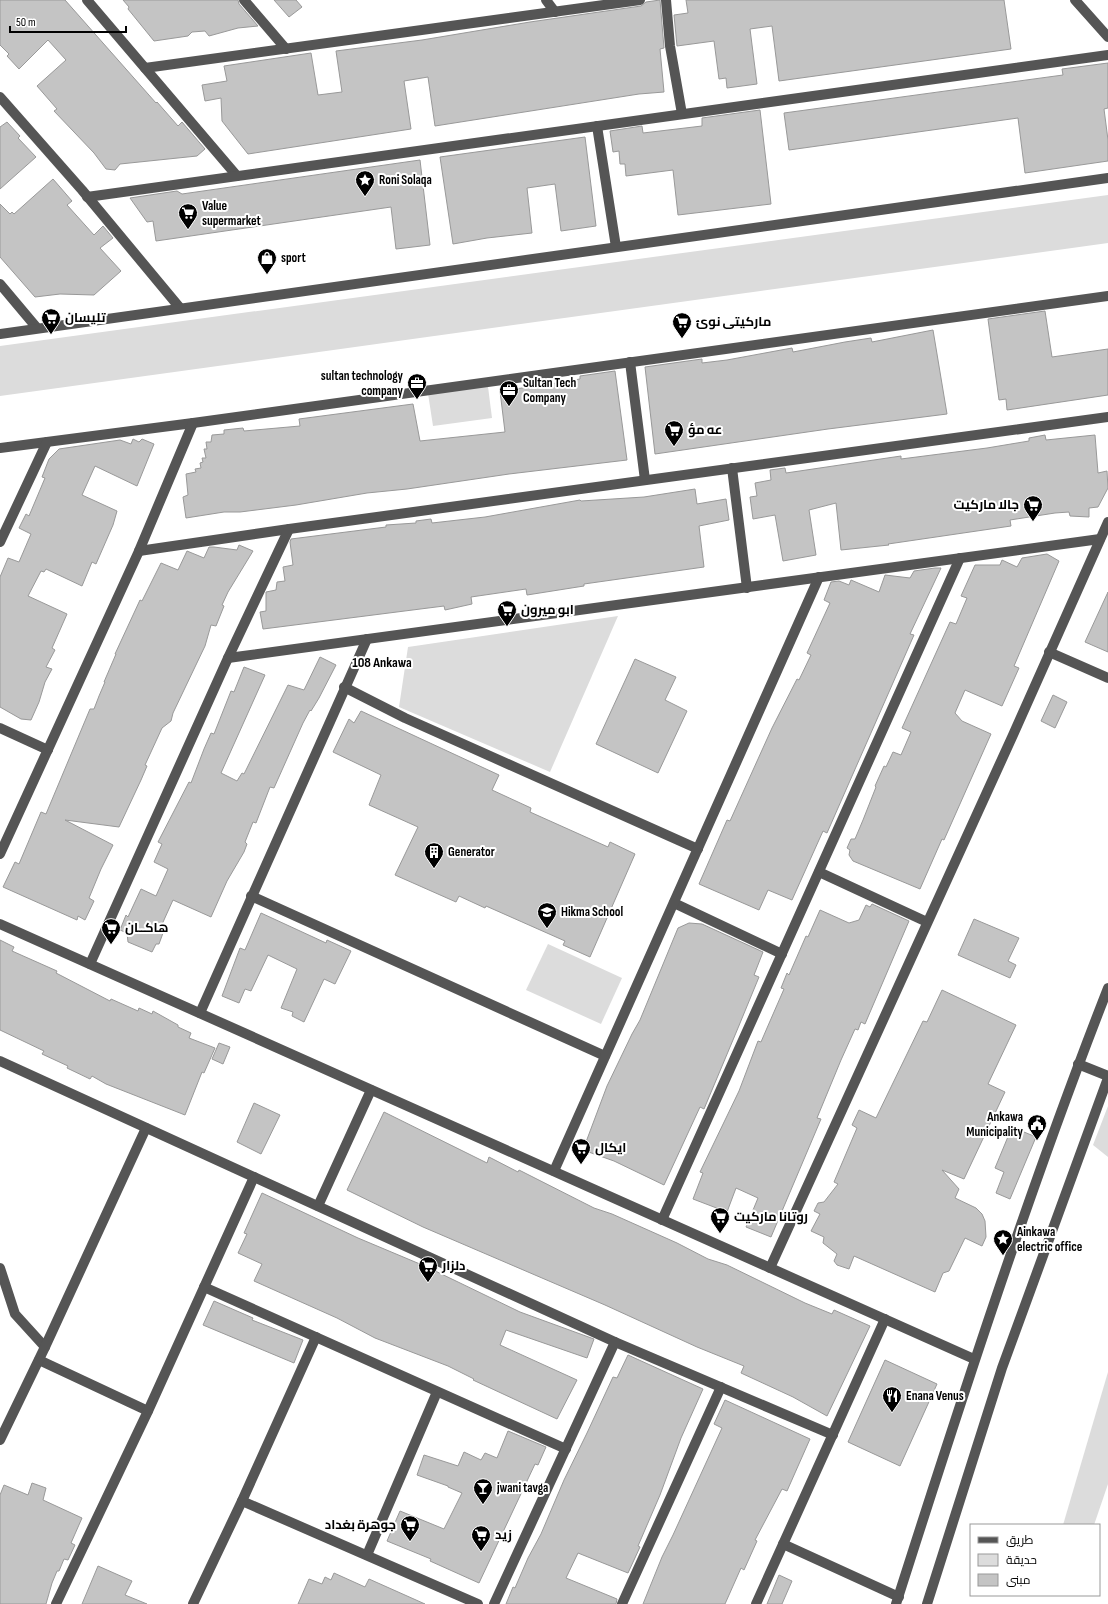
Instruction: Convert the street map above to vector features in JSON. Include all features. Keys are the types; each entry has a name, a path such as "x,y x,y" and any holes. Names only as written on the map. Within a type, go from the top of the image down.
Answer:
{"street":[{"path":"87,0 237,176"},
{"path":"244,0 286,49"},
{"path":"546,0 555,12"},
{"path":"145,68 640,0"},
{"path":"666,0 670,46 682,114"},
{"path":"1075,0 1108,37"},
{"path":"87,196 1108,55"},
{"path":"0,97 87,196 180,308"},
{"path":"597,126 616,247"},
{"path":"0,334 1108,178"},
{"path":"0,284 37,328"},
{"path":"0,448 193,423 1108,296"},
{"path":"630,362 645,480"},
{"path":"138,552 289,529 1108,417"},
{"path":"0,854 138,552 193,423"},
{"path":"0,542 47,442"},
{"path":"732,468 747,588"},
{"path":"770,1268 1013,735 1108,522"},
{"path":"90,964 228,658 289,529"},
{"path":"228,658 1100,539"},
{"path":"662,1220 960,558"},
{"path":"554,1171 819,578"},
{"path":"200,1013 344,687 367,639"},
{"path":"1049,652 1108,678"},
{"path":"344,687 405,718 698,849"},
{"path":"0,728 48,750"},
{"path":"819,872 927,922"},
{"path":"252,896 605,1056"},
{"path":"674,903 782,954"},
{"path":"0,924 974,1359"},
{"path":"783,1544 898,1600 974,1359 1078,1064 1108,988"},
{"path":"0,1061 615,1342 833,1435"},
{"path":"927,1604 1002,1368 1108,1077 1078,1064"},
{"path":"318,1206 371,1090"},
{"path":"0,1440 39,1360 146,1128"},
{"path":"56,1604 148,1411 254,1177"},
{"path":"0,1268 14,1314 45,1347"},
{"path":"204,1287 566,1449"},
{"path":"756,1604 886,1319"},
{"path":"192,1604 242,1501 316,1337"},
{"path":"494,1604 615,1342"},
{"path":"39,1360 148,1411"},
{"path":"622,1604 721,1386"},
{"path":"367,1555 437,1392"},
{"path":"242,1501 478,1604"}],"green space":[{"path":"1108,195 1108,243 0,396 0,346"},
{"path":"487,379 492,418 433,426 427,387"},
{"path":"618,616 550,772 399,707 408,647"},
{"path":"548,944 622,978 601,1024 526,990"},
{"path":"1108,1106 1108,1157 1093,1145"},
{"path":"1108,1372 1108,1484 1094,1524 1063,1524"}],"building":[{"path":"0,0 65,0 156,103 157,102 178,126 182,122 205,149 197,156 120,164 115,170 106,169 94,153 54,111 57,109 37,86 66,60 48,40 19,69 7,56 9,54 0,45"},
{"path":"123,0 238,0 239,4 258,26 238,28 209,36 205,31 192,32 188,36 154,41 128,9 129,7"},
{"path":"274,0 296,0 302,7 289,17"},
{"path":"660,0 664,48 660,49 664,92 639,94 435,126 428,77 404,81 411,129 248,154 222,121 221,98 205,101 202,85 227,81 224,66 311,53 318,95 342,92 336,51 422,40 530,22 641,6 646,2"},
{"path":"686,0 1004,0 1011,49 779,81 772,26 750,29 757,84 727,88 726,78 719,79 714,41 677,46 674,15 688,13"},
{"path":"1108,63 1108,108 1104,109 1108,140 1108,161 1025,173 1018,118 789,150 784,113 1063,75 1062,69"},
{"path":"760,110 771,204 678,215 673,170 626,176 625,164 620,164 619,151 613,152 610,131 642,126 643,133 702,126 702,118"},
{"path":"7,122 20,136 18,138 36,157 0,189 0,127"},
{"path":"585,137 596,226 561,231 555,184 527,188 532,233 487,238 453,244 440,157"},
{"path":"420,160 430,245 396,249 391,207 156,241 153,221 147,222 130,198 177,191 182,194"},
{"path":"53,179 72,201 67,205 94,235 103,226 113,238 100,248 121,271 94,295 60,294 35,297 0,257 0,204 10,214 12,212 14,214"},
{"path":"1045,311 1052,357 1108,349 1108,395 1007,410 1006,399 999,400 988,319"},
{"path":"933,330 947,414 828,429 655,454 645,367 702,359 702,363 727,360 792,348 793,352 871,338 872,342"},
{"path":"615,371 627,460 509,474 407,489 367,493 296,505 240,512 224,512 186,518 183,497 188,495 186,474 196,472 195,469 201,468 200,463 203,462 202,458 206,458 204,449 207,449 206,442 211,442 212,435 224,434 224,430 243,428 244,431 300,426 299,419 413,404 420,441 505,432 500,391 580,379 580,376"},
{"path":"1045,435 1046,440 1095,435 1098,473 1107,471 1108,488 1098,507 1089,508 1089,517 1070,516 1069,512 1055,513 1010,520 1011,526 888,544 889,545 841,550 836,503 809,510 816,555 783,561 775,515 753,519 750,497 757,496 755,483 771,480 770,470 785,468 786,473 901,456 901,459 1029,441 1029,438"},
{"path":"133,439 139,442 142,439 154,444 137,486 95,466 82,495 117,511 113,525 96,564 92,562 82,586 46,569 44,572 41,571 28,596 67,614 52,648 55,650 46,667 52,669 45,682 39,702 31,720 21,719 0,707 0,577 8,558 19,562 31,534 19,528 26,514 29,516 45,478 42,477 49,459 59,449 120,440 131,444"},
{"path":"695,489 697,504 726,499 729,520 699,526 704,567 584,584 584,586 527,595 526,589 471,597 472,604 445,610 444,606 263,629 260,612 266,611 266,592 276,590 277,582 285,581 283,567 293,565 290,542 291,539 386,527 386,525 416,523 416,521 431,519 432,523 485,517 580,500 644,497"},
{"path":"239,545 253,551 228,592 222,605 224,606 216,626 211,625 205,646 173,713 171,721 162,728 145,765 147,766 141,780 119,827 65,820 113,845 89,898 94,901 85,920 78,916 77,920 3,887 15,862 19,864 41,812 46,814 90,709 94,709 115,654 140,600 142,601 161,563 178,570 187,551 204,558 209,547 237,550"},
{"path":"1047,554 1059,561 1014,666 1019,668 1002,706 965,690 955,713 962,721 991,734 944,840 942,839 920,889 853,861 849,855 850,850 847,848 851,839 855,839 884,766 886,767 893,752 901,755 911,732 902,728 950,622 956,624 967,598 961,596 975,565 1000,565 1002,560 1017,567 1022,558"},
{"path":"941,568 910,634 914,635 827,833 823,831 792,900 768,890 759,910 699,884 727,820 730,821 772,728 811,655 807,653 830,603 824,600 831,582 839,581 849,585 851,580 879,592 885,575 910,578 914,571"},
{"path":"1108,592 1108,652 1085,642"},
{"path":"320,657 336,665 319,698 303,723 274,788 270,787 256,823 253,822 245,842 247,844 244,852 227,881 211,917 173,900 159,931 163,933 159,944 156,944 152,952 128,942 127,933 120,930 126,915 128,917 141,889 156,896 168,869 154,862 162,844 158,842 189,782 191,783 211,733 214,734 231,691 234,692 244,667 265,675 221,773 237,781 242,773 244,774 288,685 304,690"},
{"path":"635,659 676,677 665,700 687,711 658,773 596,744"},
{"path":"1053,695 1067,702 1055,728 1041,721"},
{"path":"361,711 499,775 492,790 531,808 530,812 608,847 610,842 635,854 590,957 563,945 565,941 486,906 485,908 459,896 456,902 395,875 418,827 369,805 381,775 333,752 349,719 354,723"},
{"path":"872,904 909,921 865,1024 861,1022 858,1030 855,1029 841,1060 817,1118 821,1119 771,1237 746,1227 758,1198 736,1188 727,1212 693,1199 703,1173 700,1172 739,1091 758,1041 761,1042 784,989 781,988 787,973 789,975 806,936 808,937 820,910 849,923 859,920 866,905 870,907"},
{"path":"261,913 326,943 327,940 351,951 335,984 324,979 304,1022 292,1016 293,1012 281,1008 297,969 268,955 251,991 245,989 239,1003 222,996 240,948 245,950"},
{"path":"974,919 1019,938 1008,961 1016,965 1010,978 958,955"},
{"path":"689,923 702,924 763,952 754,975 759,977 704,1109 700,1107 664,1185 614,1161 583,1150 607,1086 640,1020 678,928"},
{"path":"0,940 14,947 12,951 57,971 56,973 110,1001 111,999 138,1011 139,1008 152,1014 153,1011 178,1025 178,1027 191,1033 189,1038 215,1048 204,1073 202,1072 185,1115 106,1084 92,1076 90,1079 67,1068 68,1066 42,1054 44,1051 0,1030"},
{"path":"942,990 1016,1025 988,1084 1005,1092 964,1179 942,1170 959,1189 955,1198 976,1208 982,1214 985,1221 986,1237 982,1246 965,1238 949,1271 943,1273 935,1292 854,1256 849,1269 837,1265 834,1261 837,1254 823,1243 824,1237 811,1231 820,1214 814,1211 818,1203 824,1202 838,1184 834,1182 857,1128 852,1125 859,1110 876,1118 923,1021 927,1022"},
{"path":"219,1043 230,1047 223,1064 212,1059"},
{"path":"254,1103 280,1115 261,1154 237,1142"},
{"path":"384,1112 487,1163 489,1157 518,1172 519,1170 594,1208 612,1214 677,1243 708,1259 727,1265 805,1303 832,1314 834,1310 870,1326 827,1416 793,1397 741,1373 744,1366 697,1347 605,1305 423,1227 347,1190"},
{"path":"1012,1127 1036,1137 1010,1199 996,1193 1004,1172 995,1168"},
{"path":"262,1193 358,1238 427,1267 520,1312 594,1339 587,1358 506,1330 500,1345 577,1380 557,1419 473,1380 474,1379 448,1366 375,1338 337,1318 254,1281 262,1264 238,1253 247,1234 244,1233"},
{"path":"214,1301 253,1318 252,1320 303,1340 294,1363 203,1325"},
{"path":"628,1355 703,1389 681,1438 660,1495 638,1546 640,1547 628,1573 578,1553 566,1578 617,1599 616,1604 506,1604 513,1587 515,1588 528,1558 541,1534 564,1480 613,1377 617,1378"},
{"name":"Enana Venus","path":"885,1360 937,1384 900,1466 848,1442"},
{"path":"725,1400 810,1439 787,1491 782,1489 755,1540 757,1541 744,1570 741,1568 725,1604 643,1604 662,1557 722,1428 714,1424"},
{"path":"508,1431 546,1447 538,1465 535,1464 479,1583 430,1561 431,1559 387,1541 400,1511 444,1529 462,1493 448,1486 417,1475 424,1455 458,1466 464,1452 481,1460 485,1453 497,1458"},
{"path":"32,1483 46,1488 43,1500 82,1518 71,1543 75,1545 68,1560 64,1559 59,1571 57,1571 46,1604 0,1604 0,1495 4,1485 28,1495"},
{"path":"98,1566 132,1581 125,1595 147,1604 82,1604"},
{"path":"334,1573 365,1587 369,1579 425,1604 298,1604 309,1579 322,1584 325,1577 331,1580"},
{"path":"779,1575 792,1581 782,1604 767,1604"}],"place":[{"name":"Roni Solaqa","path":"365,197"},
{"name":"Value supermarket","path":"188,230"},
{"name":"sport","path":"267,275"},
{"name":"تليسان","path":"51,335"},
{"name":"مارکیتی نوئ","path":"682,339"},
{"name":"sultan technology company","path":"417,400"},
{"name":"Sultan Tech Company","path":"509,407"},
{"name":"عه مؤ","path":"674,447"},
{"name":"جالا ماركيت","path":"1033,522"},
{"name":"ابو ميرون","path":"507,627"},
{"name":"Generator","path":"434,869"},
{"name":"Hikma School","path":"547,929"},
{"name":"هاكــان","path":"111,945"},
{"name":"Ankawa Municipality","path":"1037,1141"},
{"name":"ايكال","path":"581,1165"},
{"name":"روتانا ماركيت","path":"720,1234"},
{"name":"Ainkawa electric office","path":"1003,1256"},
{"name":"دلزار","path":"428,1283"},
{"name":"Enana Venus","path":"892,1413"},
{"name":"jwani tavga","path":"483,1505"},
{"name":"جوهرة بغداد","path":"410,1542"},
{"name":"زيد","path":"481,1552"}],"district":[{"name":"108 Ankawa","path":"382,662"}]}
